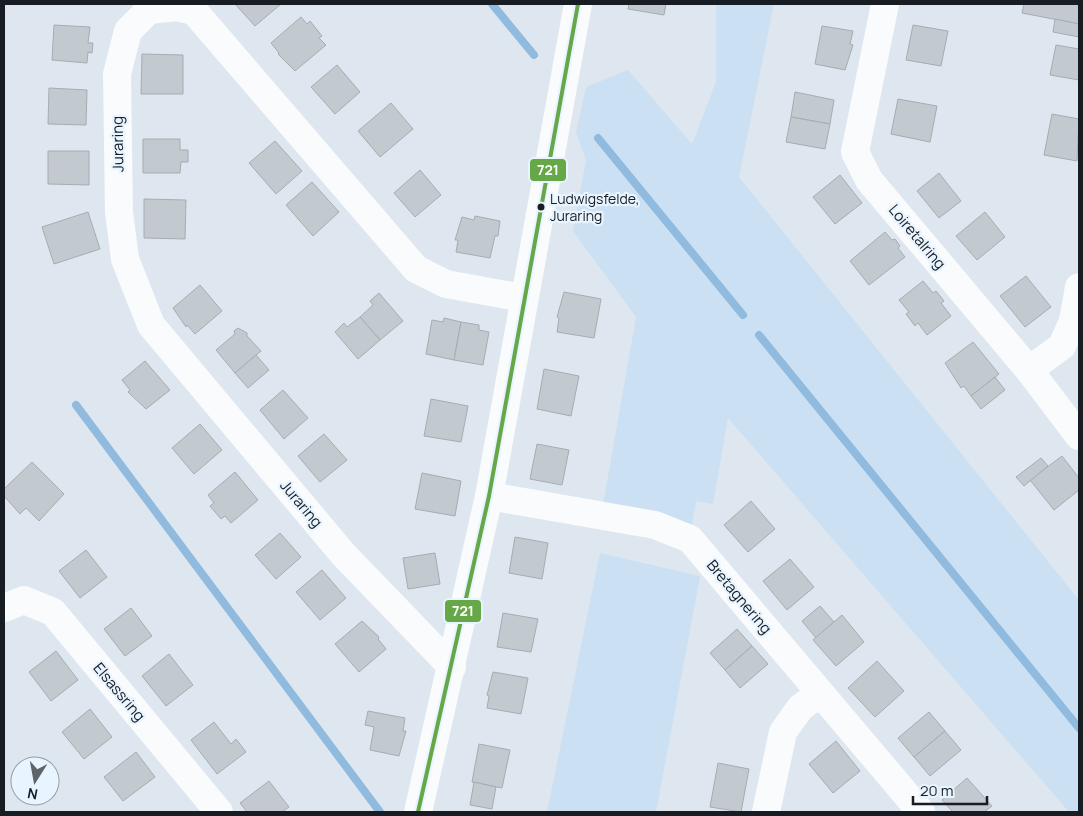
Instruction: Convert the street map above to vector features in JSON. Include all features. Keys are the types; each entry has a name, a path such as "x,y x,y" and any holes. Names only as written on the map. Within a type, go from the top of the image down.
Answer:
{"street":[{"path":"418,812 489,496 523,298 578,4"},
{"name":"Loiretalring","path":"886,4 855,152 869,180 1028,370 1079,436"},
{"name":"Juraring","path":"452,667 343,554 151,325 126,258 118,212 117,74 128,31 149,10 176,8 194,11 416,269 446,284 523,298"},
{"path":"1028,370 1062,346 1073,321 1079,287"},
{"name":"Bretagnering","path":"489,496 655,525 690,539 920,812"},
{"name":"Elsassring","path":"4,608 24,600 53,612 219,812"},
{"path":"766,812 783,732 800,708 820,693"}],"shaded area":[{"path":"716,4 774,4 739,177 1079,600 1079,812 1069,812 728,418 713,504 696,501 692,524 603,505 636,317 573,231 586,160 576,132 586,87 628,70 692,144 716,82"},
{"path":"600,553 700,576 656,812 547,812"}],"building":[{"path":"235,4 281,4 255,26"},
{"path":"629,4 666,4 664,15 628,9"},
{"path":"1024,4 1079,4 1079,24 1022,13"},
{"path":"301,17 307,24 310,21 322,36 319,38 326,45 295,71 278,54 271,43"},
{"path":"1055,19 1079,24 1079,37 1053,32"},
{"path":"54,25 90,27 88,43 93,43 92,53 88,52 87,63 52,60"},
{"path":"913,25 948,31 941,66 906,60"},
{"path":"822,26 853,31 850,44 853,45 845,70 815,64"},
{"path":"1056,45 1079,49 1079,80 1050,75"},
{"path":"142,54 183,55 183,94 141,94"},
{"path":"337,65 360,92 335,114 311,87"},
{"path":"49,88 87,90 86,125 48,124"},
{"path":"795,92 834,100 830,124 791,117"},
{"path":"898,99 937,106 930,142 891,134"},
{"path":"391,103 413,129 380,157 358,131"},
{"path":"1052,114 1079,119 1077,161 1044,155"},
{"path":"791,117 830,124 825,149 786,142"},
{"path":"143,139 180,139 180,150 188,150 188,162 181,162 180,173 143,173"},
{"path":"275,141 302,171 276,194 249,163"},
{"path":"48,151 89,151 89,185 48,184"},
{"path":"420,170 441,195 415,217 394,193"},
{"path":"939,173 961,201 939,218 917,191"},
{"path":"840,175 862,203 835,224 813,197"},
{"path":"312,182 339,212 313,236 286,205"},
{"path":"144,199 186,200 185,239 144,238"},
{"path":"88,212 100,249 54,264 42,227"},
{"path":"985,212 1005,237 977,260 956,236"},
{"path":"475,216 500,221 498,236 495,236 490,258 456,252 458,240 455,240 462,217 474,220"},
{"path":"885,232 892,240 895,239 900,246 898,248 905,257 869,285 850,261"},
{"path":"1026,276 1051,307 1025,327 1000,296"},
{"path":"923,281 933,293 936,291 944,301 941,303 951,316 927,335 918,323 915,326 906,314 909,312 899,300"},
{"path":"200,285 222,311 195,334 187,325 186,327 173,308"},
{"path":"564,292 601,299 594,338 557,332 559,318 557,317"},
{"path":"379,293 403,321 380,340 360,317 373,305 370,301"},
{"path":"360,317 380,340 358,359 335,332 344,323 347,327"},
{"path":"444,318 461,322 454,360 426,354 432,320 443,322"},
{"path":"461,322 479,325 479,330 489,332 483,365 454,360"},
{"path":"238,328 247,333 247,336 261,351 235,373 216,350 235,334 234,331"},
{"path":"973,342 999,374 971,396 964,386 961,388 945,363"},
{"path":"256,355 269,370 248,388 235,373"},
{"path":"145,361 170,390 146,409 128,392 130,390 122,380"},
{"path":"544,369 579,376 571,416 537,409"},
{"path":"995,377 1005,390 981,409 971,396"},
{"path":"283,390 308,418 284,439 260,410"},
{"path":"431,399 468,406 461,442 424,436"},
{"path":"200,424 222,450 194,474 172,448"},
{"path":"324,434 347,460 320,482 298,456"},
{"path":"537,444 569,450 562,485 530,479"},
{"path":"1062,456 1079,478 1079,490 1054,510 1030,480"},
{"path":"1041,458 1048,466 1024,486 1016,477"},
{"path":"32,462 64,494 39,521 26,508 20,514 4,496 4,489"},
{"path":"235,472 258,500 231,523 225,516 221,519 210,506 214,503 208,495"},
{"path":"422,473 461,481 455,516 415,509"},
{"path":"751,501 775,529 748,552 724,525"},
{"path":"280,533 301,557 276,579 255,555"},
{"path":"515,537 548,543 542,579 509,573"},
{"path":"86,550 107,577 80,598 59,571"},
{"path":"435,553 440,584 408,589 403,558"},
{"path":"790,559 814,587 787,610 763,581"},
{"path":"322,570 346,598 320,620 296,592"},
{"path":"820,606 834,622 816,638 802,621"},
{"path":"131,608 152,636 125,656 104,629"},
{"path":"503,613 538,619 531,652 497,647"},
{"path":"842,615 864,642 836,666 813,640"},
{"path":"362,621 379,637 378,639 386,649 359,672 335,644"},
{"path":"737,629 752,646 725,670 710,653"},
{"path":"752,646 768,664 740,688 725,670"},
{"path":"56,651 78,680 51,701 29,672"},
{"path":"169,654 193,685 166,706 142,676"},
{"path":"877,661 904,691 875,717 848,688"},
{"path":"493,672 528,678 521,714 487,708 489,696 487,695"},
{"path":"90,709 112,737 84,759 62,732"},
{"path":"368,711 405,718 403,731 406,731 399,756 370,750 374,727 365,725"},
{"path":"929,712 945,731 914,757 898,738"},
{"path":"214,722 231,744 236,739 246,752 217,774 191,740"},
{"path":"945,731 961,750 930,776 914,757"},
{"path":"836,741 860,771 833,793 809,764"},
{"path":"479,744 510,750 502,788 472,782"},
{"path":"136,752 155,777 123,801 104,777"},
{"path":"718,763 749,769 741,812 710,807"},
{"path":"967,778 992,806 984,812 953,812 942,800"},
{"path":"269,781 289,807 282,812 247,812 240,803"},
{"path":"474,782 496,787 492,809 470,805"}],"waterway":[{"path":"492,4 534,55"},
{"path":"598,138 743,315"},
{"path":"759,335 1079,728"},
{"path":"76,405 380,812"}],"transit line":[{"name":"721","path":"418,812 489,496 578,4"}],"place":[{"name":"Ludwigsfelde, Juraring","path":"541,207"}]}
